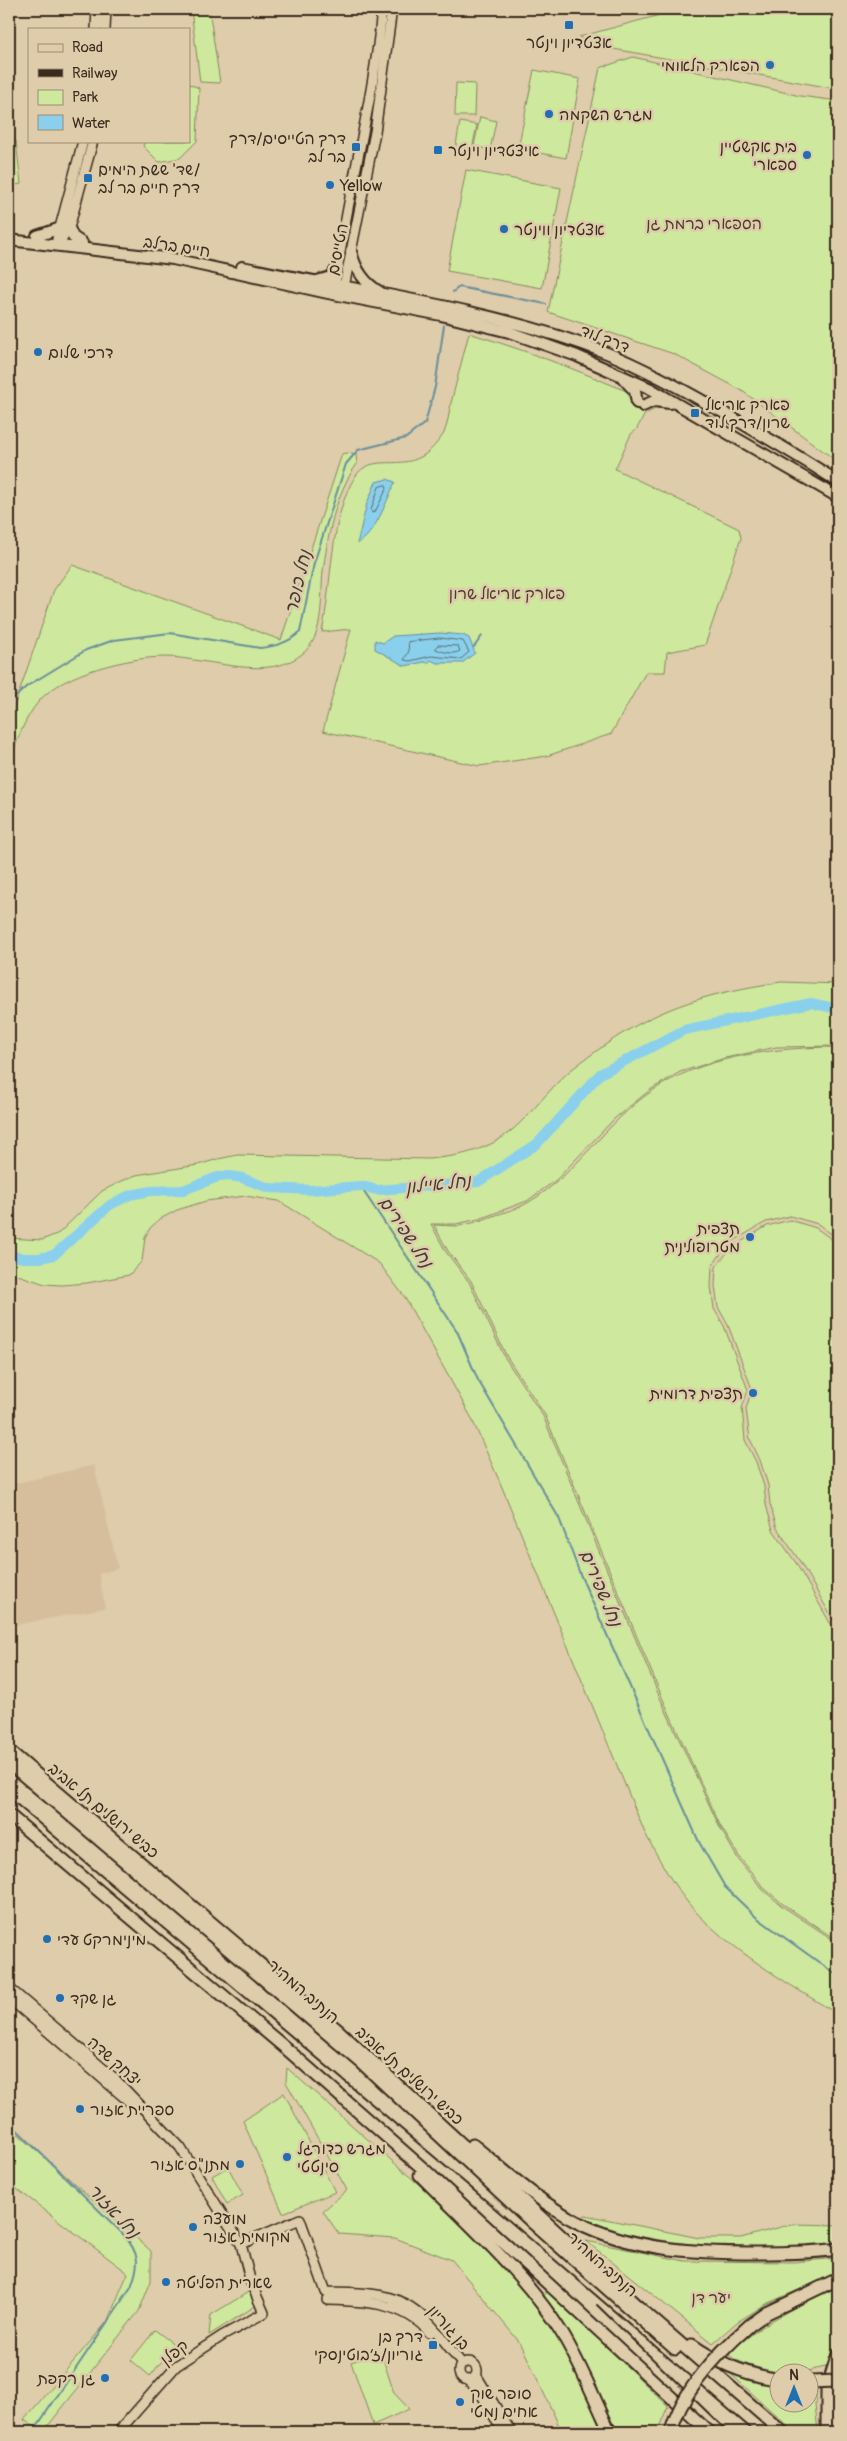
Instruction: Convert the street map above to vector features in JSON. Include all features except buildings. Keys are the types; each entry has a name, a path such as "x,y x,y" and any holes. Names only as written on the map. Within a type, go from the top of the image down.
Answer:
{"highway":[{"name":"כביש ירושלים תל אביב","path":"9,1751 265,1967 381,2069 636,2304 782,2432"},
{"name":"הנתיב המהיר","path":"9,1763 357,2058 609,2292 770,2432"},
{"path":"9,1815 363,2117 468,2210 709,2432"},
{"path":"381,2069 527,2189 578,2222 608,2235 641,2244 719,2254 796,2253 838,2249"},
{"path":"363,2117 527,2286 559,2329 585,2379 608,2432"},
{"path":"670,2432 699,2379 718,2355 750,2325 773,2310 838,2278"},
{"path":"636,2304 708,2357 757,2376 770,2378"},
{"path":"828,2432 827,2389 838,2354"},
{"path":"820,2382 838,2381"}],"main road":[{"path":"37,236 65,228 73,237 82,242"},
{"name":"חיים ברלב","path":"9,233 173,259 340,290"},
{"name":"חיים ברלב","path":"9,240 82,242 175,253 314,281 340,290"},
{"path":"352,251 355,264 364,280 372,287 390,296"},
{"path":"314,281 329,278 338,267"},
{"name":"דרך לוד","path":"340,290 390,296 518,326 607,354 664,379 838,482"},
{"name":"דרך לוד","path":"340,290 509,332 552,346 619,374 685,406 838,497"},
{"path":"619,374 635,391 640,405 658,401 685,406"}],"street":[{"path":"96,28 97,9"},
{"path":"105,28 106,9"},
{"name":"הטייסים","path":"340,290 338,267 378,50 382,9"},
{"name":"הטייסים","path":"340,290 352,251 375,132 392,9"},
{"path":"65,228 83,142"},
{"path":"60,242 93,142"},
{"name":"יצחק שדה","path":"9,1988 114,2078 180,2147 241,2244 251,2284 264,2313"},
{"name":"יצחק שדה","path":"9,1998 127,2099 191,2166"},
{"name":"בן גוריון","path":"241,2244 300,2219 327,2296 377,2295 403,2303 427,2321 461,2367"},
{"name":"קפלן","path":"118,2432 176,2366 222,2336 264,2313"},
{"path":"503,2432 479,2390 461,2376 461,2367 467,2362 475,2365 476,2376 511,2432"},
{"path":"467,2380 476,2376"}],"shaded area":[{"path":"94,1465 118,1568 99,1574 105,1608 10,1626 9,1485"}],"green space":[{"path":"191,9 209,9 220,83 200,82"},
{"name":"הפארק הלאומי","path":"682,9 838,9 838,89 591,45 579,37"},
{"name":"הספארי ברמת גן","path":"633,57 800,96 838,101 838,462 741,390 674,354 548,312 600,68"},
{"name":"מגרש השקמה","path":"534,70 580,79 566,158 518,149"},
{"path":"456,83 475,84 474,116 455,116"},
{"path":"190,84 199,88 197,141 180,158 159,162 143,146 145,142 190,142"},
{"path":"480,117 496,121 490,150 474,146"},
{"path":"460,122 477,125 471,154 455,151"},
{"path":"16,141 21,184 9,186 9,142"},
{"name":"אצטדיון ווינטר","path":"466,170 561,188 542,288 447,271"},
{"name":"פארק אריאל שרון","path":"469,333 569,368 618,387 666,409 657,408 645,414 636,430 631,434 615,469 739,529 741,538 705,645 667,652 665,672 646,672 611,734 547,756 479,766 323,731 351,629 322,632 336,531 347,493 355,477 362,469 378,463 407,462 417,459 427,453 441,438 446,426"},
{"path":"342,454 356,455 357,464 344,487 334,512 324,564 319,625 310,646 302,654 291,661 278,665 252,668 165,657 134,660 98,668 63,682 39,701 24,724 9,766 9,722 54,590 72,565 281,640"},
{"path":"781,982 838,984 838,1046 776,1047 725,1058 680,1072 650,1090 615,1118 556,1180 527,1201 479,1219 456,1224 431,1224 446,1252 469,1282 505,1358 543,1416 660,1698 719,1826 738,1859 762,1889 782,1906 838,1943 838,2014 759,1964 720,1935 689,1904 676,1887 645,1833 499,1480 471,1417 404,1296 379,1263 279,1201 245,1196 206,1201 177,1210 160,1219 150,1228 145,1237 142,1261 129,1275 87,1283 62,1285 45,1284 9,1272 9,1238 42,1240 59,1233 102,1191 136,1175 198,1165 238,1155 429,1159 477,1150 497,1141 509,1132 571,1070 626,1031 668,1010 689,1002 733,990"},
{"path":"838,1048 838,1239 818,1224 790,1216 766,1222 728,1244 712,1266 711,1286 714,1309 724,1326 748,1390 742,1408 745,1440 756,1462 764,1486 766,1505 773,1530 796,1563 838,1637 838,1941 783,1904 764,1888 740,1858 720,1825 662,1697 545,1415 507,1357 471,1281 448,1251 434,1225 466,1225 520,1207 529,1202 562,1177 635,1104 671,1079 692,1070 736,1057 781,1050"},
{"path":"790,1220 816,1228 838,1244 838,1628 799,1560 777,1528 770,1504 768,1485 760,1460 750,1439 746,1409 752,1389 728,1325 718,1307 715,1286 716,1267 731,1248 767,1226"},
{"path":"287,2068 444,2207 512,2274 542,2311 560,2339 576,2369 602,2432 562,2432 521,2344 452,2260 395,2238 339,2234 323,2211 347,2190 286,2082"},
{"name":"מגרש כדורגל סינטטי","path":"284,2093 335,2192 283,2213 243,2121"},
{"path":"9,2126 151,2251 151,2281 139,2311 43,2432 24,2420 107,2322 128,2273 9,2183"},
{"path":"228,2167 243,2195 227,2204 212,2176"},
{"path":"585,2215 699,2238 741,2238 792,2224 838,2225 838,2242 779,2247 744,2247 672,2242 637,2236 607,2228 582,2218"},
{"name":"יער דן","path":"586,2241 685,2261 794,2262 838,2258 838,2273 768,2303 737,2322 713,2343"},
{"name":"יער דן","path":"838,2287 838,2343 826,2367 820,2368 820,2364 770,2364 770,2371 741,2362 729,2355 742,2342 768,2323 809,2300"},
{"path":"250,2291 257,2305 209,2335 211,2315"},
{"path":"548,2291 668,2406 657,2432 612,2432 543,2297"},
{"path":"155,2330 175,2345 150,2376 131,2360"},
{"path":"381,2353 394,2393 409,2409 373,2425 351,2362"},
{"path":"731,2374 770,2382 770,2410"},
{"path":"774,2414 816,2414 818,2432 794,2432"}],"water":[{"path":"387,479 395,482 384,507 375,525 357,544 367,503 376,482"},
{"path":"440,633 463,635 469,638 475,653 462,663 437,663 431,660 428,663 424,662 405,666 375,649 375,640 383,643 393,636"}],"waterway":[{"name":"נחל כופר","path":"453,292 459,287 546,304"},
{"name":"נחל כופר","path":"9,720 12,700 27,686 86,650 114,640 170,633 260,648 282,643 300,632 314,563 346,464 358,450 406,438 425,423 435,387 444,325"},
{"path":"474,647 482,636"},
{"name":"נחל איילון","path":"9,1255 23,1258 40,1258 54,1255 110,1205 130,1195 151,1191 183,1190 218,1177 242,1178 269,1188 311,1190 360,1186 378,1190 478,1182 537,1144 600,1074 684,1030 811,1003 838,1009"},
{"name":"נחל שפירים","path":"360,1186 457,1331 478,1380 559,1518 580,1574 699,1842 725,1887 756,1917 838,1976"},
{"name":"נחל אזור","path":"9,2122 123,2234 133,2247 137,2259 136,2271 131,2287 33,2432"}],"railway":[{"path":"9,1798 470,2187 755,2432"},
{"path":"597,2305 728,2432"}],"place":[{"name":"אצטדיון וינטר","path":"569,25"},
{"name":"הפארק הלאומי","path":"770,65"},
{"name":"מגרש השקמה","path":"549,114"},
{"name":"דרך הטייסים/דרך בר לב","path":"356,147"},
{"name":"איצטדיון וינטר","path":"438,150"},
{"name":"בית אקשטיין ספארי","path":"807,155"},
{"name":"שד' ששת הימים/ דרך חיים בר לב","path":"88,178"},
{"name":"Yellow","path":"330,185"},
{"name":"אצטדיון ווינטר","path":"504,229"},
{"name":"דרכי שלום","path":"38,352"},
{"name":"פארק אריאל שרון/דרך לוד","path":"695,413"},
{"name":"תצפית מטרופולינית","path":"750,1237"},
{"name":"תצפית דרומית","path":"753,1393"},
{"name":"מינימרקט עדי","path":"47,1939"},
{"name":"גן שקד","path":"60,1998"},
{"name":"ספריית אזור","path":"80,2109"},
{"name":"מגרש כדורגל סינטטי","path":"287,2157"},
{"name":"מתנ\"ס אזור","path":"240,2164"},
{"name":"מועצה מקומית אזור","path":"193,2227"},
{"name":"שארית הפליטה","path":"166,2282"},
{"name":"דרך בן גוריון/ז׳בוטינסקי","path":"433,2345"},
{"name":"גן רקפת","path":"105,2378"},
{"name":"סופר שוק אחים נמטי","path":"460,2402"}]}
